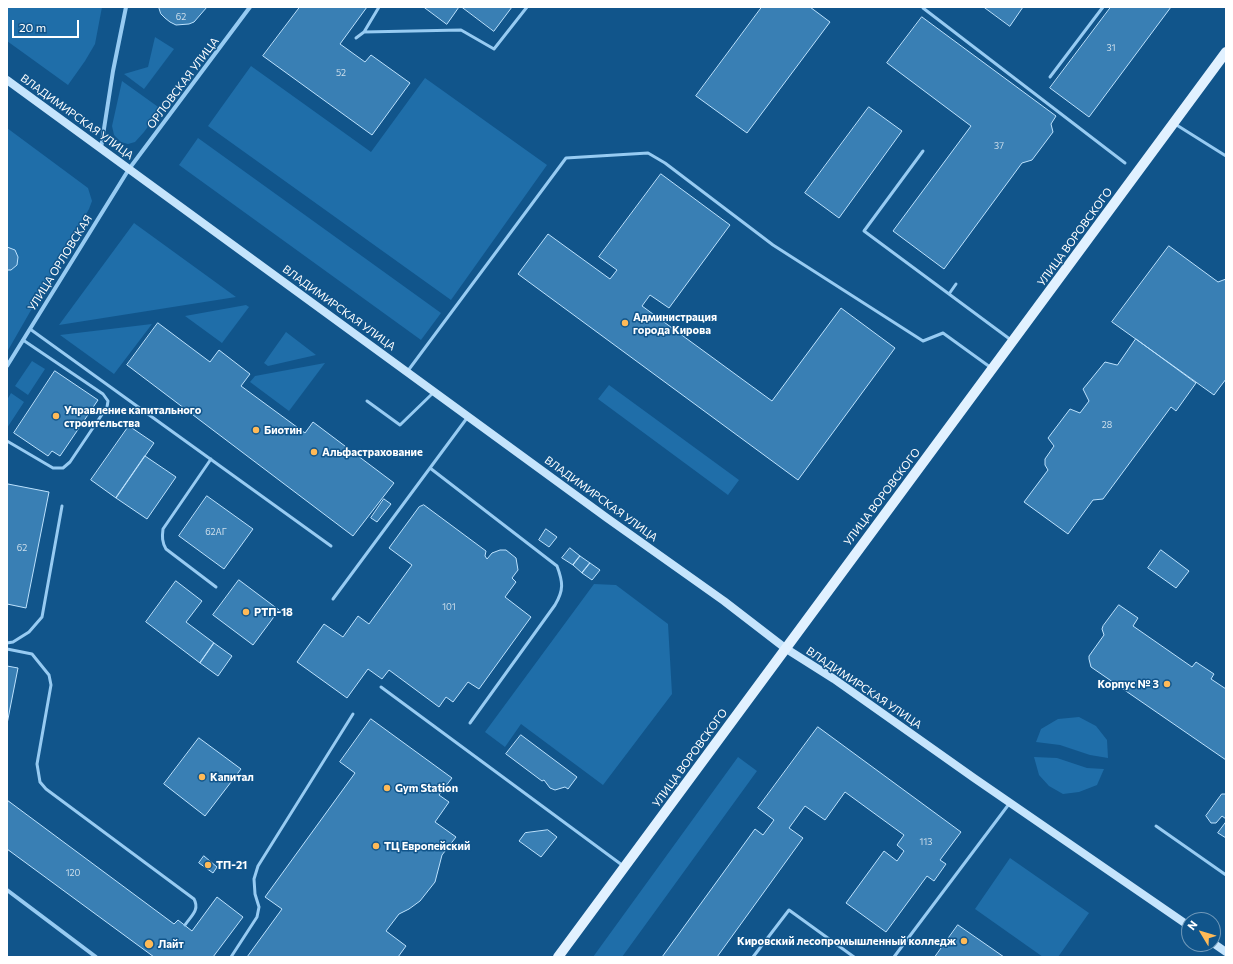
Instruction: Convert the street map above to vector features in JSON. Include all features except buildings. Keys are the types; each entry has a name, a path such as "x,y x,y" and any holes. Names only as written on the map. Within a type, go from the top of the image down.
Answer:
{"main road":[{"name":"УЛИЦА ВОРОВСКОГО","path":"558,957 1226,52"},
{"name":"ВЛАДИМИРСКАЯ УЛИЦА","path":"7,80 607,518 724,601 786,648 834,679 1181,920"}],"street":[{"path":"101,148 113,70 126,7"},
{"name":"ОРЛОВСКАЯ УЛИЦА","path":"129,169 250,7"},
{"name":"УЛИЦА ОРЛОВСКАЯ","path":"7,366 129,169"},
{"path":"7,890 96,957"}],"lane":[{"path":"356,38 364,32 379,7"},
{"path":"364,32 461,30 494,49 527,7"},
{"path":"1050,77 1103,7"},
{"path":"923,8 1125,163"},
{"path":"1173,123 1226,156"},
{"path":"924,151 864,232 1012,341"},
{"path":"407,372 566,158 648,153 665,163 773,245 923,341 943,333 992,368"},
{"path":"949,294 956,284"},
{"path":"30,329 331,546"},
{"path":"7,441 53,468 63,468 70,462 107,407 108,401 103,394 23,340"},
{"path":"367,401 400,425 435,392"},
{"path":"332,599 468,416"},
{"path":"211,460 163,529 162,536 163,544 166,549 216,587"},
{"path":"430,468 556,566 562,584 561,595 555,605 470,723"},
{"path":"7,643 13,642 29,632 42,617 62,506"},
{"path":"7,649 32,654 49,675 51,684 36,764 40,782 46,789 194,899 197,908 185,925"},
{"path":"381,687 624,867"},
{"path":"231,957 257,917 259,907 255,894 254,879 258,866 353,714"},
{"path":"894,957 1010,802"},
{"path":"1156,826 1226,875"},
{"path":"753,957 789,910 854,957"}],"shaded area":[{"path":"7,7 102,7 95,44 68,85 7,41"},
{"path":"155,37 174,49 144,89 124,74 148,67"},
{"path":"251,66 371,152 425,78 547,165 451,300 208,126"},
{"path":"122,81 161,109 135,142 128,144 121,142 114,135 112,126"},
{"path":"7,128 88,188 92,201 89,209 7,352"},
{"path":"198,138 441,313 421,340 179,165"},
{"path":"134,223 236,297 59,325"},
{"path":"246,305 249,307 222,343 185,316"},
{"path":"152,324 114,374 60,335"},
{"path":"286,332 316,355 268,366 264,363"},
{"path":"32,361 45,369 28,395 15,386"},
{"path":"325,363 289,411 250,382 255,376"},
{"path":"609,385 739,480 728,495 598,399"},
{"path":"11,393 24,402 7,428 7,400"},
{"path":"594,584 616,585 668,624 672,694 603,785 521,724 505,747 485,732"},
{"path":"1079,717 1096,726 1107,740 1108,758 1090,755 1060,745 1036,742 1041,729 1058,719"},
{"path":"738,757 757,771 622,957 593,957"},
{"path":"1034,757 1057,758 1087,768 1104,769 1097,785 1079,792 1063,794 1049,786 1039,775"},
{"path":"1010,858 1089,913 1058,957 1043,957 975,909"}],"place":[{"name":"Администрация города Кирова","path":"625,323"},
{"name":"Управление капитального строительства","path":"56,416"},
{"name":"Биотин","path":"256,430"},
{"name":"Альфастрахование","path":"314,452"},
{"name":"РТП-18","path":"246,612"},
{"name":"Корпус № 3","path":"1167,684"},
{"name":"Капитал","path":"202,777"},
{"name":"Gym Station","path":"387,788"},
{"name":"ТЦ Европейский","path":"376,846"},
{"name":"ТП-21","path":"208,865"},
{"name":"Кировский лесопромышленный колледж","path":"964,941"},
{"name":"Лайт","path":"149,944"}]}
